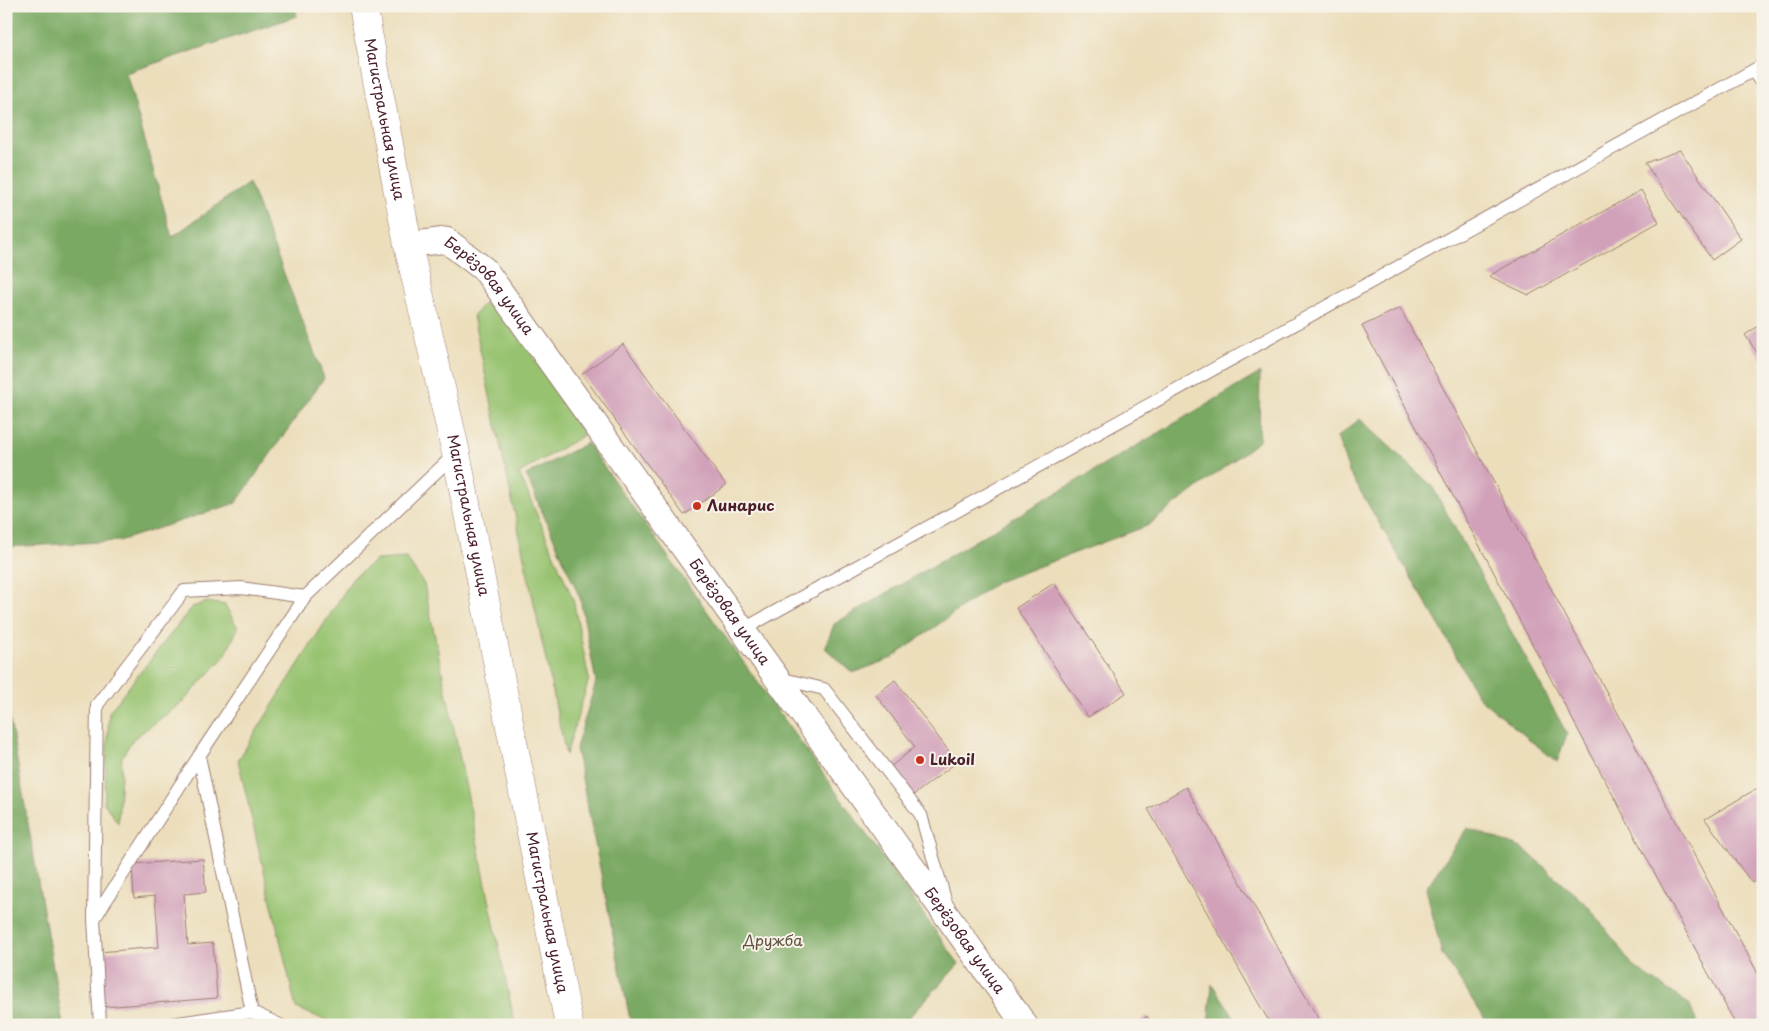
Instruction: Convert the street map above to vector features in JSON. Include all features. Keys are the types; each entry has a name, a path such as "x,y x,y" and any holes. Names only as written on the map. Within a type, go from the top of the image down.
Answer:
{"main road":[{"name":"Магистральная улица","path":"362,6 408,245 456,453 569,1025"}],"street":[{"name":"Берёзовая улица","path":"408,245 446,240 485,270 1025,1025"}],"lane":[{"path":"742,630 1758,68 1763,85"},
{"path":"94,919 199,756 305,597 456,453"},
{"path":"100,1025 94,919 96,705 184,592 241,588 305,597"},
{"path":"776,677 824,689 921,815 952,922"},
{"path":"199,756 252,1012"},
{"path":"165,1025 252,1012 280,1025"}],"green space":[{"path":"6,6 295,6 297,16 126,73 172,237 249,182 324,378 236,503 119,541 6,547"},
{"path":"485,302 499,304 584,435 519,473 573,599 589,679 566,755 473,316"},
{"path":"1260,373 1259,441 1147,526 997,582 892,658 853,673 825,648 834,624"},
{"path":"1360,419 1432,486 1567,734 1557,762 1478,697 1442,630 1349,472 1337,437"},
{"name":"Дружба","path":"587,443 959,964 910,1016 910,1025 631,1025 576,748 596,682 580,598 526,475"},
{"path":"406,558 424,584 515,1025 337,1025 296,1008 238,760 353,578 376,560"},
{"path":"207,602 225,605 238,628 225,656 183,702 133,739 122,757 118,823 104,803 109,712 192,607"},
{"path":"6,697 63,1025 6,1025"},
{"path":"1467,828 1524,849 1589,907 1634,967 1689,1004 1698,1025 1489,1025 1442,954 1426,888"},
{"path":"1212,984 1240,1025 1208,1025"}],"building":[{"path":"1680,150 1741,239 1712,260 1645,163"},
{"path":"1641,190 1659,222 1529,295 1489,276"},
{"path":"1400,308 1763,983 1763,1025 1736,1025 1362,326"},
{"path":"1763,323 1763,361 1745,335"},
{"path":"623,344 726,485 684,515 582,374"},
{"path":"1054,583 1126,693 1088,717 1016,608"},
{"path":"895,680 957,762 911,797 889,768 915,747 876,695"},
{"path":"1763,785 1763,877 1752,883 1705,819"},
{"path":"1186,787 1322,1025 1271,1025 1148,809"},
{"path":"203,859 206,892 184,894 188,945 213,943 217,998 103,1007 99,952 159,947 155,896 134,898 132,864"},
{"path":"1147,1016 1153,1025 1135,1025"}],"place":[{"name":"Линарис","path":"697,506"},
{"name":"Lukoil","path":"920,760"}]}
